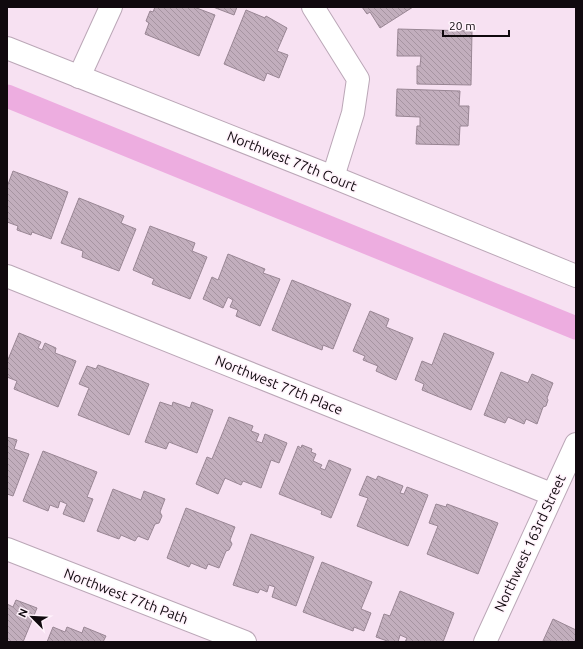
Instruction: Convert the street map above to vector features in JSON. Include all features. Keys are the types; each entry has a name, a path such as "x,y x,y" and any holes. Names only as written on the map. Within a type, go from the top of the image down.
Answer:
{"street":[{"path":"79,77 111,7"},
{"path":"313,7 358,79 353,113 332,177"},
{"name":"Northwest 77th Court","path":"7,48 576,276"},
{"name":"Northwest 77th Place","path":"7,276 551,494"},
{"name":"Northwest 163rd Street","path":"485,642 551,494 576,444"},
{"name":"Northwest 77th Path","path":"7,549 245,642"}],"building":[{"path":"155,7 194,7 215,15 199,56 145,34 149,23 146,21 150,11 153,12"},
{"path":"213,7 237,7 234,15"},
{"path":"362,7 413,7 380,28 370,12 367,14"},
{"path":"246,10 265,18 266,16 287,28 277,51 288,55 279,78 267,73 264,81 224,64"},
{"path":"398,29 472,31 471,85 417,84 417,66 420,66 421,56 397,56"},
{"path":"397,89 460,91 459,106 469,106 468,126 460,126 459,145 416,144 417,126 420,126 420,117 396,116"},
{"path":"13,171 68,192 51,239 32,232 31,235 17,230 18,226 7,222 7,187"},
{"path":"79,198 124,216 121,223 136,229 119,271 82,257 83,251 61,243"},
{"path":"150,226 195,243 192,251 207,257 190,299 152,284 154,279 133,270"},
{"path":"228,254 265,269 263,273 280,279 260,326 236,316 238,310 230,307 233,300 228,297 223,308 203,299 212,277 218,280"},
{"path":"292,280 351,304 333,349 323,345 322,350 272,330"},
{"path":"370,311 389,319 386,327 413,338 396,380 376,371 378,366 363,360 365,356 353,351"},
{"path":"19,333 41,342 38,348 42,350 45,343 56,348 55,353 76,361 58,407 14,389 17,381 7,377 7,362"},
{"path":"444,333 494,353 471,410 422,390 424,384 415,380 422,361 432,365"},
{"path":"98,365 149,384 129,435 78,415 89,388 79,384 87,366 96,369"},
{"path":"501,372 528,383 532,374 553,383 547,398 548,400 546,406 543,407 537,424 526,419 524,424 508,417 505,423 484,415"},
{"path":"160,402 172,406 173,402 190,408 192,402 213,410 197,453 169,442 166,449 145,442"},
{"path":"229,417 253,426 251,431 259,434 256,441 262,443 265,434 287,443 279,463 271,460 261,488 243,481 241,485 225,478 218,494 196,484 207,457 212,459"},
{"path":"7,437 17,440 14,449 29,454 13,496 7,494"},
{"path":"302,445 312,449 311,452 316,454 313,461 322,465 320,468 325,470 329,460 351,469 331,518 321,514 322,511 279,494 298,446 301,448"},
{"path":"43,451 97,472 87,497 93,499 84,522 63,514 67,504 60,501 58,508 50,505 48,511 23,501"},
{"path":"367,476 376,480 378,476 403,486 400,493 404,494 407,487 428,495 408,546 357,526 368,498 359,495"},
{"path":"113,489 141,500 144,491 165,499 160,512 162,516 159,523 155,524 148,540 138,536 135,541 121,535 119,539 97,531"},
{"path":"436,504 446,507 447,504 498,523 478,574 427,554 438,526 429,523"},
{"path":"186,508 235,527 230,540 232,544 229,550 226,551 219,568 208,564 206,569 191,563 189,567 167,558"},
{"path":"251,534 314,557 296,606 272,597 275,587 269,585 267,592 260,589 258,593 233,585"},
{"path":"322,562 372,582 361,609 371,613 364,631 354,627 353,631 303,612"},
{"path":"400,591 454,613 443,642 405,642 407,638 400,635 398,642 390,642 376,637 384,614 390,616"},
{"path":"16,600 37,608 23,642 7,642 7,604 13,607"},
{"path":"553,619 576,630 576,642 543,641"},
{"path":"53,627 65,632 67,627 82,633 84,627 106,636 103,642 47,642"}],"waterway":[{"path":"7,96 576,328"}]}
